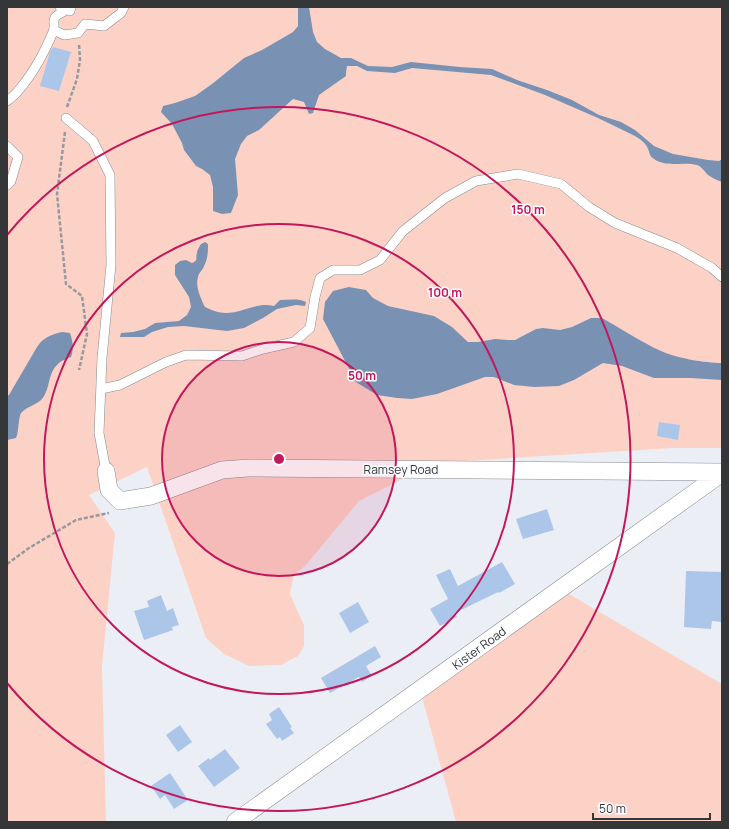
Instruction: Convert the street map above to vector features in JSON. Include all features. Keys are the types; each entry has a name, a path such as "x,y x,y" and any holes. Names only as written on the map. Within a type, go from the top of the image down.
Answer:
{"street":[{"name":"Ramsey Road","path":"120,501 151,496 222,470 248,468 722,473"},
{"path":"106,471 109,490 120,501"},
{"name":"Kister Road","path":"236,822 722,473"}],"lane":[{"path":"7,101 18,92 30,74 54,30 53,21 56,15 63,12 60,7"},
{"path":"54,30 64,35 78,33 85,24 104,26 122,13 124,7"},
{"path":"66,118 93,141 110,175 111,265 102,358 99,433 106,471"},
{"path":"7,146 18,157 11,181 7,185"},
{"path":"101,389 120,385 166,362 186,355 242,356 263,349 294,342 310,328 320,278 333,270 360,270 380,260 402,231 446,198 476,181 518,174 561,184 590,207 615,223 677,248 712,268 722,277"}],"path":[{"path":"78,33 80,60 77,79 67,107 57,194 66,284 82,296 87,334 79,370"},
{"path":"7,564 29,548 76,520 110,512 120,501"}],"shaded area":[{"path":"7,7 722,7 722,448 673,448 434,463 359,501 306,565 294,575 290,594 304,625 304,646 298,656 281,665 249,666 224,654 206,638 147,467 89,495 115,533 102,666 106,822 7,822"},
{"path":"569,594 722,684 722,822 456,822 422,697"}],"water":[{"path":"298,7 309,7 313,32 317,42 325,49 341,58 351,58 368,66 392,67 411,62 492,69 517,80 572,100 599,115 621,122 635,130 654,146 673,154 708,160 719,161 722,159 722,182 708,175 697,165 659,162 651,157 646,145 635,136 545,95 491,75 412,68 395,73 367,71 357,66 347,66 346,76 319,95 313,113 309,114 304,102 293,99 259,130 247,136 241,144 235,159 238,195 231,213 222,214 213,211 213,187 210,175 196,166 184,150 172,124 161,112 163,106 195,96 244,58 262,50 293,32 298,26"},
{"path":"205,242 208,244 207,258 199,275 197,284 205,307 221,312 232,313 261,305 274,306 280,300 300,300 306,302 305,306 296,305 277,309 244,328 227,331 184,326 168,327 152,332 144,337 120,337 121,333 145,329 155,323 179,321 187,315 191,307 189,297 175,275 175,265 180,261 186,260 192,263 194,262 196,260 197,251 201,244"},
{"path":"349,287 366,290 373,298 388,306 434,316 452,327 468,342 495,339 515,340 536,329 543,328 560,330 572,327 591,318 602,318 646,344 667,354 691,360 722,363 722,380 654,378 622,366 603,363 574,380 559,386 534,387 514,385 494,377 485,377 437,394 412,399 377,395 356,382 323,319 325,302 333,291"},
{"path":"62,332 70,333 73,345 71,357 62,361 55,367 45,395 38,402 21,413 16,438 7,440 7,396 42,341 54,334"}],"building":[{"path":"53,47 71,52 59,91 40,86 50,52"},
{"path":"659,422 680,425 678,440 657,436"},
{"path":"547,509 554,530 523,539 516,519"},
{"path":"502,562 515,584 455,613 457,617 440,626 430,609 448,599 436,575 450,569 458,586"},
{"path":"686,571 722,572 722,622 712,621 711,629 684,627"},
{"path":"161,595 167,611 173,608 179,625 172,627 173,630 144,640 134,611 149,607 147,601"},
{"path":"358,602 369,622 350,633 339,613"},
{"path":"375,646 381,657 366,666 372,676 362,682 359,677 330,693 321,678"},
{"path":"279,707 292,727 290,728 294,733 282,741 280,737 277,739 266,724 272,720 269,714"},
{"path":"180,725 192,742 178,752 166,735"},
{"path":"225,749 240,768 214,787 198,766 209,758 210,760"},
{"path":"170,773 188,800 174,809 165,795 160,799 151,786"}]}
